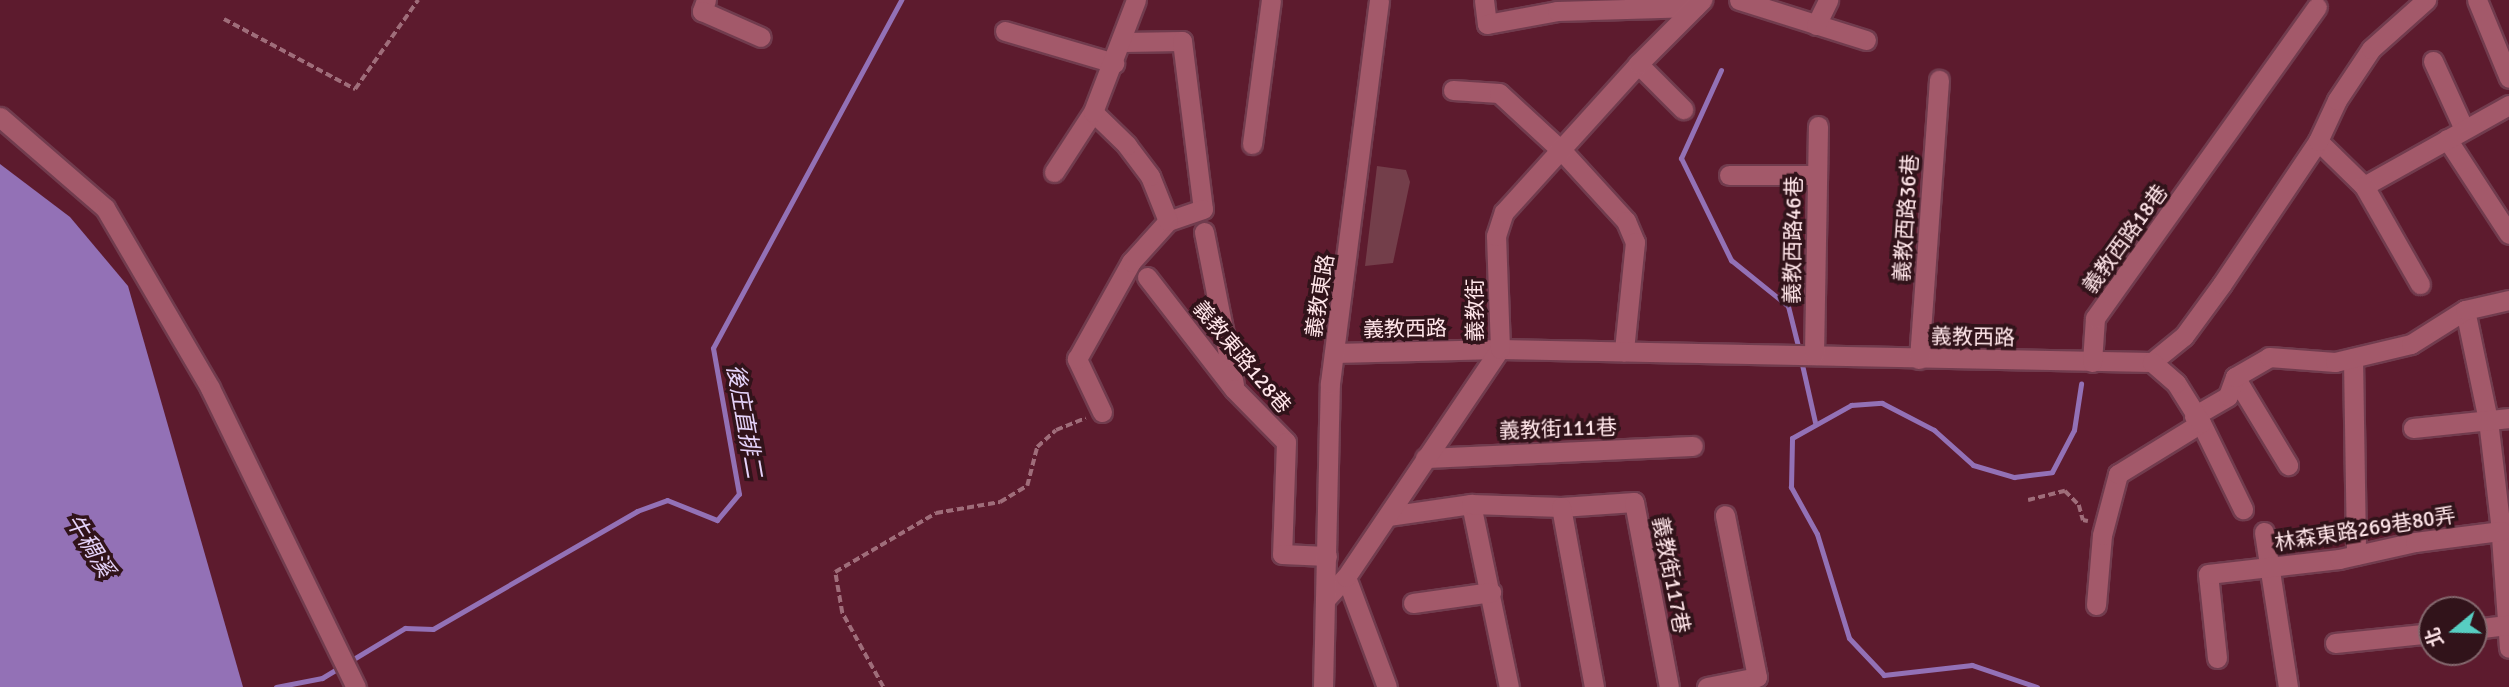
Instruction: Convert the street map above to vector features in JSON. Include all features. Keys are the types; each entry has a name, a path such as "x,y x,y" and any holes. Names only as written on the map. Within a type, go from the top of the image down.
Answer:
{"street":[{"path":"706,0 702,11 761,37"},
{"path":"1054,172 1093,112 1124,42 1136,0"},
{"path":"1252,144 1271,0"},
{"name":"義教東路","path":"1325,600 1334,353 1380,0"},
{"path":"1484,0 1487,24 1556,6 1698,4"},
{"path":"1739,0 1866,40"},
{"path":"1816,25 1828,0"},
{"path":"2243,509 2176,383 2152,362 2184,336 2318,141 2337,100 2371,49 2426,0"},
{"path":"2477,0 2509,78"},
{"name":"義教街","path":"1325,600 1346,577 1500,349 1496,236 1504,212 1563,152 1638,64 1698,4"},
{"name":"義教西路18巷","path":"2092,362 2095,318 2193,185 2317,7"},
{"path":"1005,31 1114,64"},
{"path":"1102,412 1077,359 1131,262 1168,220 1203,209 1182,41 1124,42"},
{"path":"2433,61 2464,129"},
{"path":"1638,64 1683,109"},
{"name":"義教西路36巷","path":"1919,359 1939,80"},
{"path":"1453,90 1499,93 1563,152 1626,220 1635,242 1625,351"},
{"path":"2364,186 2509,105"},
{"path":"1093,112 1128,145 1150,176 1168,220"},
{"path":"0,117 105,208 211,388 356,687"},
{"name":"義教西路46巷","path":"1814,355 1818,126"},
{"path":"2447,139 2509,234"},
{"path":"2318,141 2364,186 2420,284"},
{"path":"1729,175 1817,175"},
{"path":"1204,232 1234,389"},
{"name":"義教東路128巷","path":"1147,277 1234,389 1286,442 1282,554 1326,556"},
{"path":"2096,605 2105,523 2118,474 2228,396 2235,377 2269,357 2335,362 2411,344 2465,310 2509,300"},
{"path":"2465,310 2488,421 2504,534 2509,648"},
{"name":"義教西路","path":"1334,353 1500,349 2152,362"},
{"path":"2353,358 2356,555"},
{"path":"2235,377 2288,465"},
{"path":"2413,428 2509,418"},
{"name":"義教街111巷","path":"1425,458 1693,446"},
{"name":"義教街117巷","path":"1388,516 1471,504 1561,507 1634,502 1669,687"},
{"path":"1471,504 1491,592 1508,687"},
{"path":"1561,507 1594,687"},
{"path":"1707,687 1757,677 1726,515"},
{"path":"2264,532 2288,687"},
{"name":"林森東路269巷80弄","path":"2217,658 2208,574 2504,534"},
{"path":"1346,577 1387,687"},
{"path":"1413,603 1491,592"},
{"path":"1323,687 1325,600"},
{"path":"2488,627 2508,625"},
{"path":"2335,643 2418,634"}],"path":[{"path":"224,19 355,89 418,0"},
{"path":"883,687 842,613 835,572 936,513 1000,502 1027,486 1037,447 1056,430 1102,412"},
{"path":"2028,500 2065,491 2079,505 2083,520 2105,523"}],"shaded area":[{"path":"1377,166 1406,170 1410,182 1393,263 1365,266"}],"water":[{"name":"牛稠溪","path":"0,164 70,217 128,286 243,687 0,687"}],"waterway":[{"name":"後庄直排二","path":"276,687 322,678 405,628 433,629 637,511 667,500 717,520 739,494 713,348 901,0"},
{"path":"1721,70 1681,158 1731,260 1788,306 1799,350"},
{"path":"1801,360 1815,422"},
{"path":"2037,687 1972,665 1884,675 1849,638 1817,534 1791,487 1792,438 1851,405 1882,403 1934,430 1973,465 2014,477 2052,472 2074,430 2081,384"}]}
